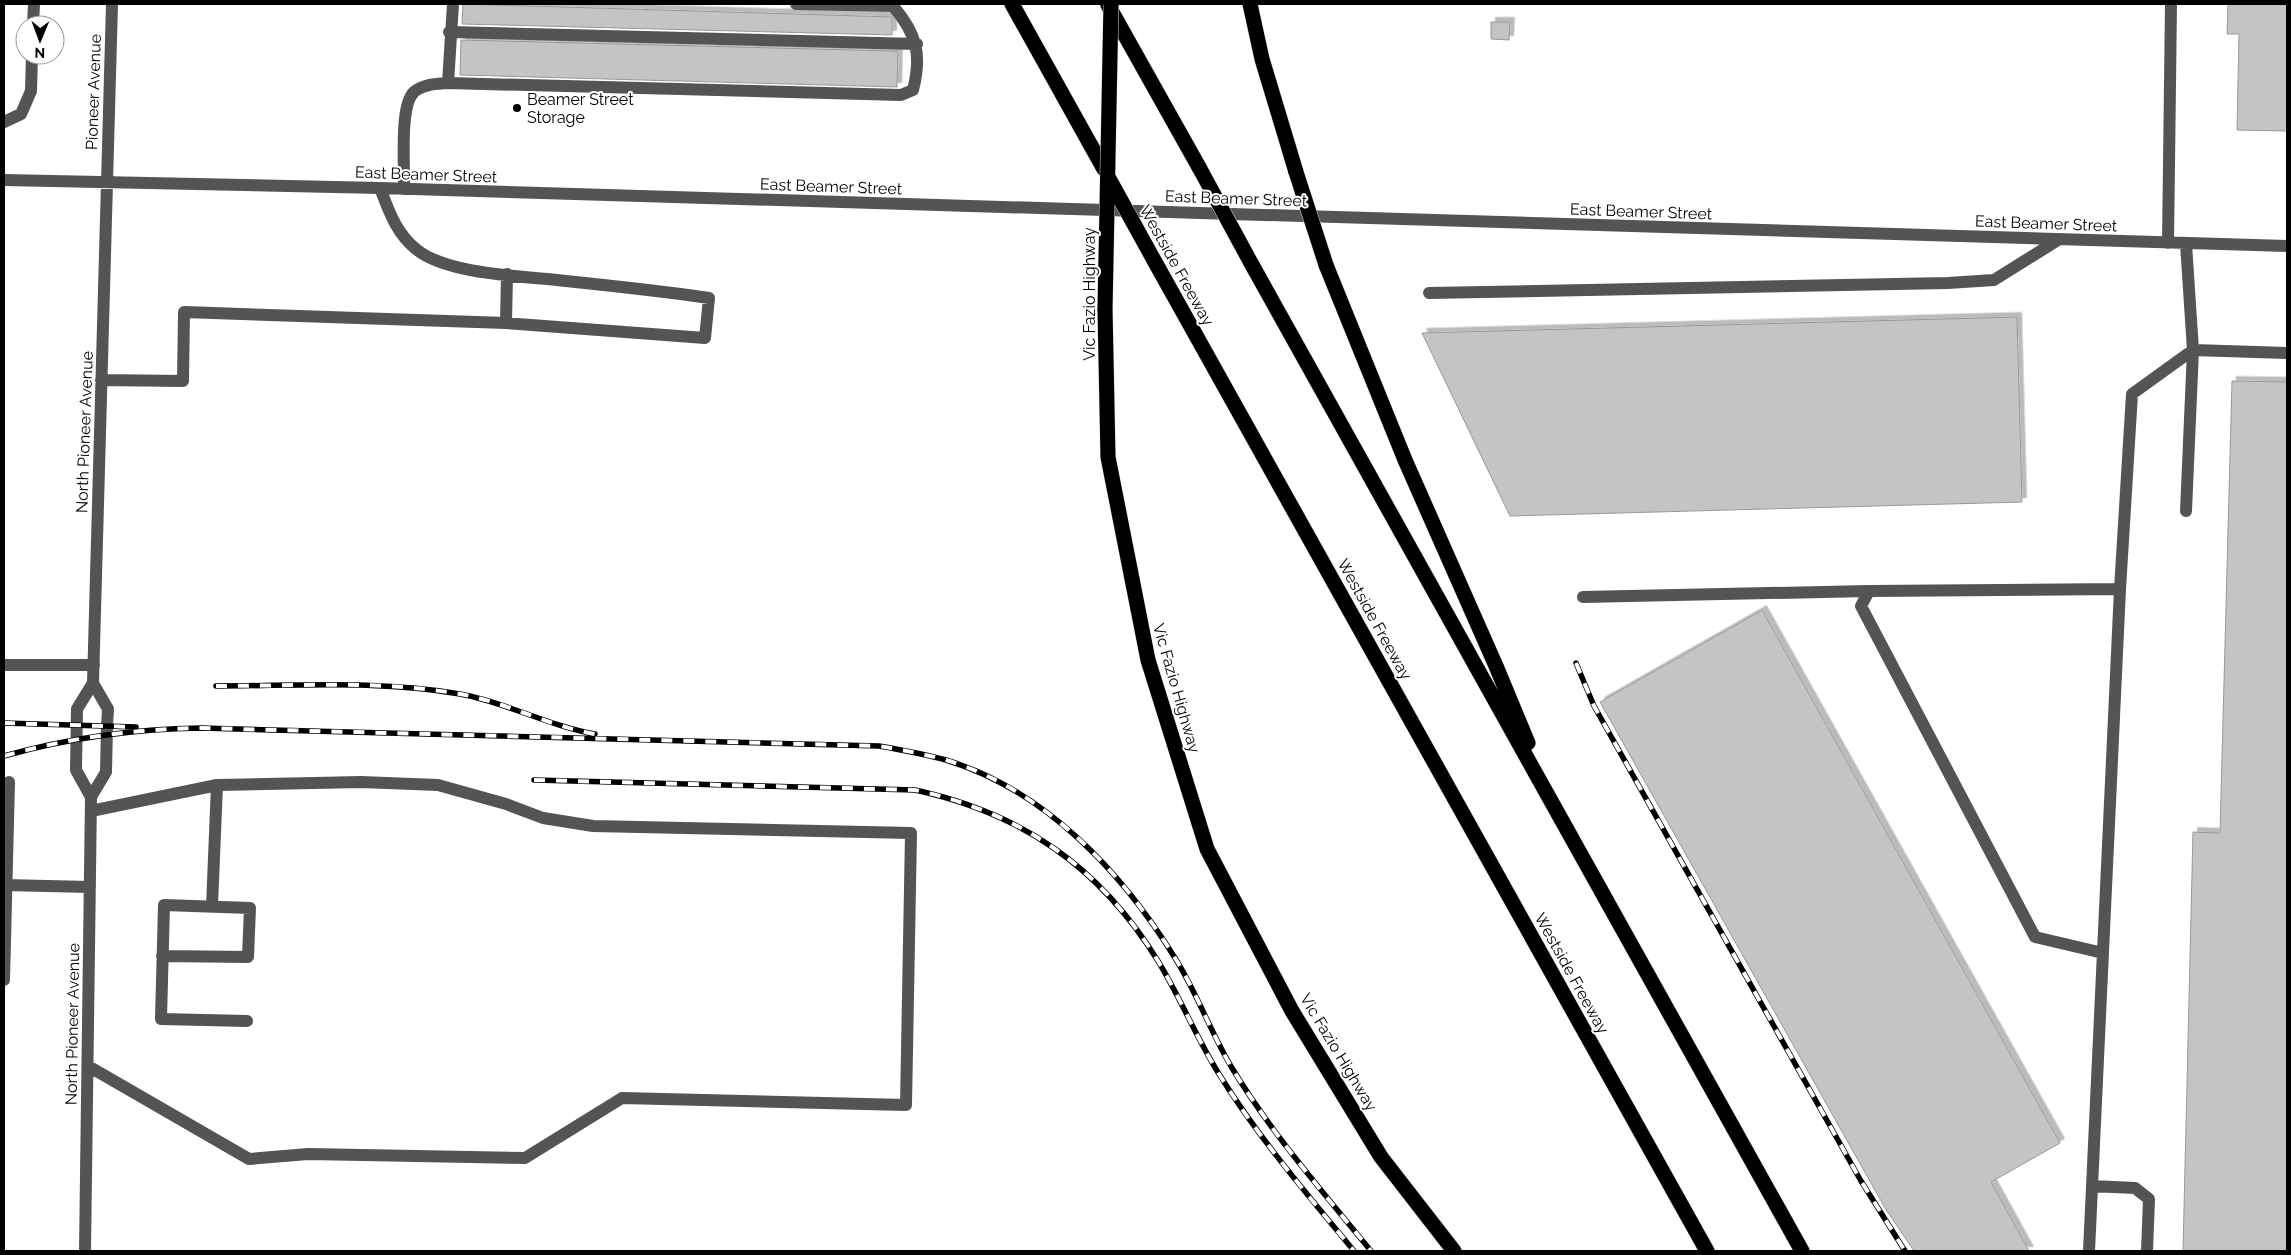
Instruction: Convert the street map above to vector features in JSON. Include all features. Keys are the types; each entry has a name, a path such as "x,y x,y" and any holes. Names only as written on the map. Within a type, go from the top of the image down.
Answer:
{"highway":[{"name":"Westside Freeway","path":"1012,4 1707,1251"},
{"path":"1109,4 1251,263 1802,1251"},
{"name":"Vic Fazio Highway","path":"1109,4 1105,309 1108,457 1148,660 1207,849 1292,1011 1381,1157 1454,1251"},
{"path":"1250,4 1262,59 1326,265 1379,400 1496,666 1554,806"}],"street":[{"name":"Pioneer Avenue","path":"107,182 112,4"},
{"path":"448,83 449,32 453,4"},
{"path":"404,189 406,107 414,92 427,85 448,83 901,95 913,90 916,76 917,44 906,22 893,6 796,4"},
{"path":"2168,243 2171,4"},
{"path":"449,32 917,44"},
{"path":"4,122 21,114 31,91 32,65"},
{"name":"East Beamer Street","path":"4,180 380,188 2287,246"},
{"name":"North Pioneer Avenue","path":"85,1251 91,797 76,770 76,750 77,709 93,682 94,665 107,182"},
{"path":"101,380 183,381 184,312 506,323 705,338 709,298 507,274 444,264 417,250 398,231 380,188"},
{"path":"1429,293 1948,284 1994,280 2058,240"},
{"path":"2186,244 2193,350 2186,511"},
{"path":"506,323 507,274"},
{"path":"2089,1251 2120,589 2132,394 2193,350 2287,353"},
{"path":"1582,597 1869,591 2120,589"},
{"path":"1869,591 1861,606 2035,937 2103,953"},
{"path":"4,665 94,665"},
{"path":"91,797 106,772 108,726 108,710 93,682"},
{"path":"4,980 9,782"},
{"path":"88,1066 249,1160 308,1154 525,1158 622,1098 906,1105 911,832 593,826 543,818 506,804 438,785 361,782 217,785 91,811"},
{"path":"212,906 217,785"},
{"path":"5,885 90,887"},
{"path":"162,956 248,957 250,908 164,905 162,956 161,1019 247,1021"},
{"path":"2092,1186 2134,1188 2149,1199 2147,1251"}],"building":[{"path":"463,4 892,17 892,35 462,24"},
{"path":"2228,4 2287,4 2287,131 2237,130 2239,34 2227,34"},
{"path":"1491,22 1510,22 1509,40 1491,39"},
{"path":"461,40 892,51 898,52 897,87 460,75"},
{"path":"2017,317 2022,502 1510,516 1422,333"},
{"path":"2232,381 2287,382 2287,1251 2183,1251 2193,832 2220,833"},
{"path":"1762,610 2060,1143 1991,1182 2029,1251 1914,1251 1885,1208 1600,702"}],"railway":[{"path":"1576,663 1594,706 1861,1181 1905,1251"},
{"path":"216,686 369,685 430,690 460,694 494,702 561,726 595,734"},
{"path":"4,723 136,727"},
{"path":"4,756 77,739 151,730 201,728 879,746 946,760 982,774 1016,792 1048,813 1078,838 1131,895 1175,958 1224,1055 1247,1092 1298,1162 1371,1251"},
{"path":"534,780 915,790 954,800 990,813 1024,829 1055,849 1084,872 1111,898 1135,928 1158,961 1211,1060 1234,1097 1284,1165 1354,1251"}],"place":[{"name":"Beamer Street Storage","path":"517,108"}]}
